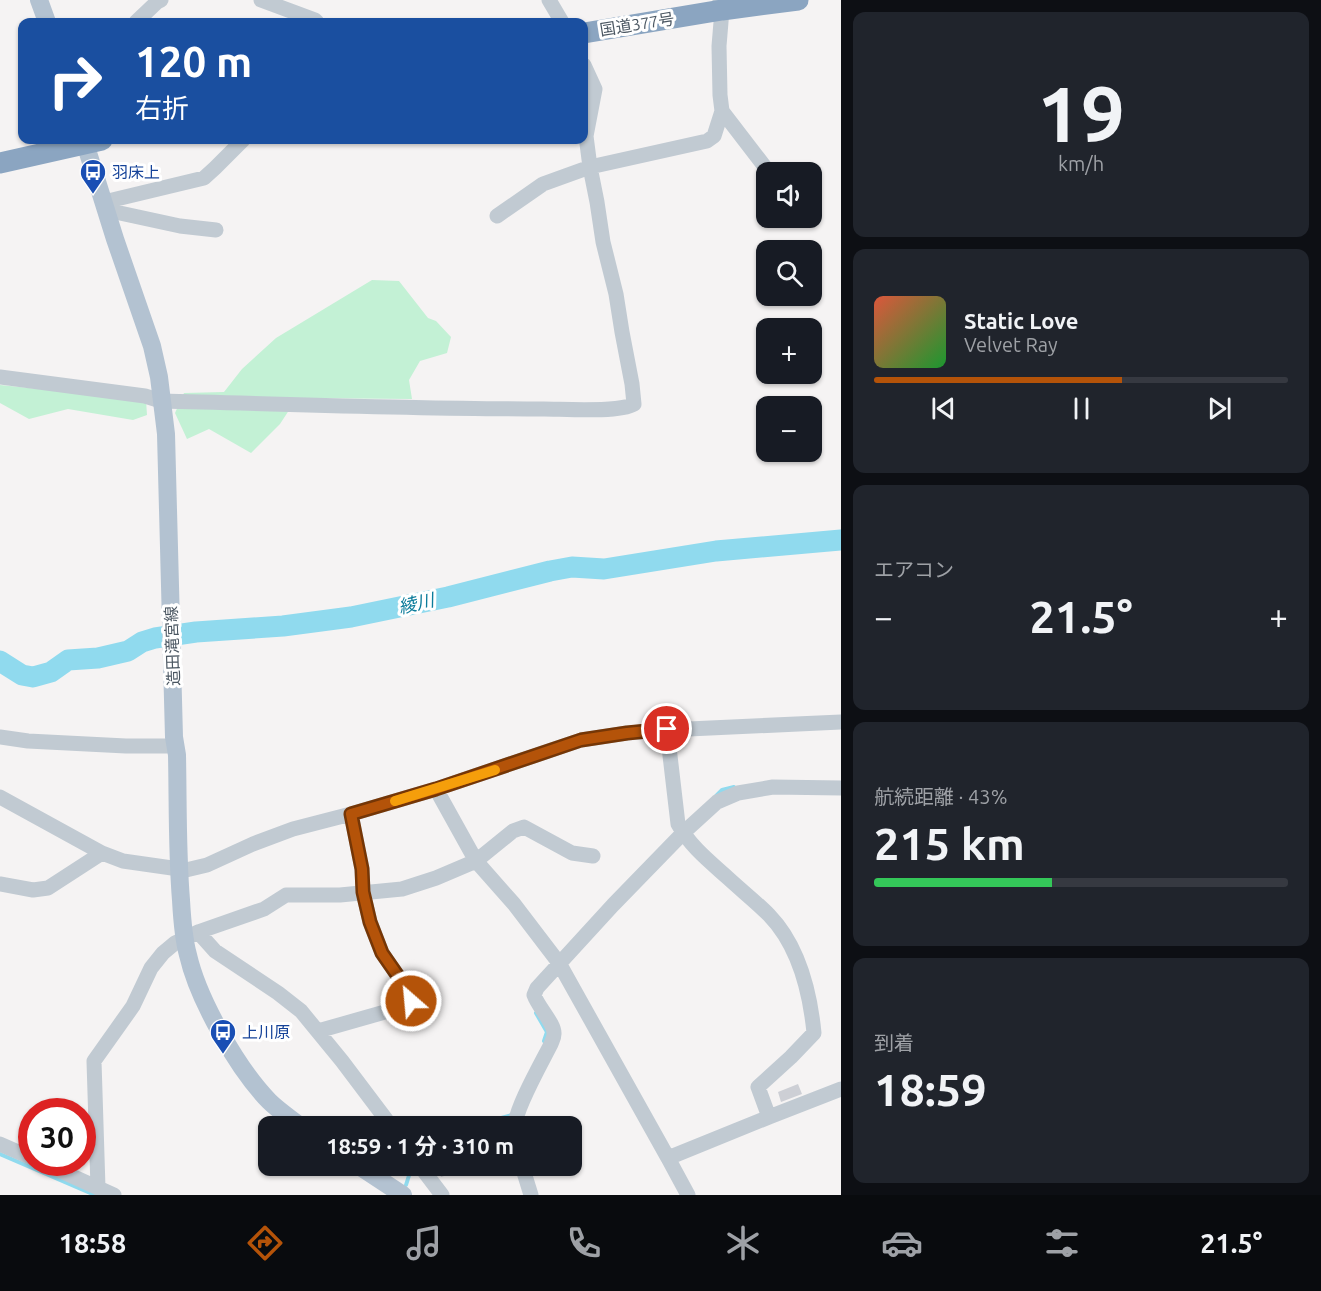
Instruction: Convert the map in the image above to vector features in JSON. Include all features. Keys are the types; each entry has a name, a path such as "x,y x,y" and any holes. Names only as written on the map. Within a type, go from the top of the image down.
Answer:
{"highway":[{"name":"国道377号","path":"588,32 721,5 798,0"},
{"path":"0,163 78,144"}],"main road":[{"path":"39,0 45,18"},
{"name":"造田滝宮線","path":"91,144 105,206 152,346 159,377 166,434 178,869 191,935 187,954 209,1009 246,1074 269,1101 288,1116"},
{"path":"374,1176 403,1195"}],"street":[{"path":"140,18 161,0"},
{"path":"261,0 310,18"},
{"path":"549,0 560,18"},
{"path":"497,216 543,184 590,167 707,141 714,136 722,111 719,46 721,5"},
{"path":"588,74 595,89 588,126"},
{"path":"722,111 761,162"},
{"path":"105,206 204,178 237,144"},
{"path":"0,377 144,396 162,401 524,410 628,408 634,404 632,384 616,294 603,242 587,144"},
{"path":"105,206 180,226 216,230"},
{"path":"0,797 102,853 123,861 186,870 207,865 293,829 436,789 581,740 667,729 841,722"},
{"path":"667,729 676,815 683,833 698,851 770,916 784,933 800,966 812,1013 814,1033 758,1087 770,1117"},
{"path":"0,737 39,742 176,746"},
{"path":"517,1116 554,1034 553,1027 534,995 537,988 683,833 717,802 738,793 772,788 841,788"},
{"path":"436,789 476,861 514,904 559,963 688,1195"},
{"path":"318,1031 406,1006 411,1001 409,992 382,953 370,922 351,814"},
{"path":"99,1188 94,1061 133,1006 151,968 175,943 264,909 286,895 340,895 402,890 476,861 513,831 524,827 572,853 593,856"},
{"path":"0,884 33,890 48,888 102,853"},
{"path":"191,935 301,1011 383,1116"},
{"path":"668,1158 841,1089"},
{"path":"0,1144 18,1152"},
{"path":"72,1176 114,1195"},
{"path":"428,1176 442,1195"},
{"path":"525,1176 531,1195"}],"green space":[{"path":"372,280 399,281 428,318 436,321 451,337 447,353 420,361 409,380 412,399 297,398 280,424 251,453 209,429 187,439 175,413 184,393 224,392 242,369 276,338"},
{"path":"0,385 146,400 147,415 133,420 68,409 29,419 0,403"}],"building":[{"path":"798,1084 802,1094 781,1102 778,1092"}],"waterway":[{"name":"綾川","path":"0,661 22,675 33,677 51,672 68,660 98,658 128,651 142,642 155,638 351,617 448,597 572,567 604,569 716,551 841,540"},
{"path":"716,796 722,790 734,787"},
{"path":"536,1013 547,1032 544,1041"},
{"path":"0,1154 95,1195"},
{"path":"406,1185 409,1176"}],"slow traffic":[{"path":"395,801 495,770"}],"place":[{"name":"羽床上","path":"93,195"},
{"name":"上川原","path":"223,1055"}],"route":[{"path":"411,1001 409,992 382,953 370,922 351,814 436,789 581,740 667,729"}]}
